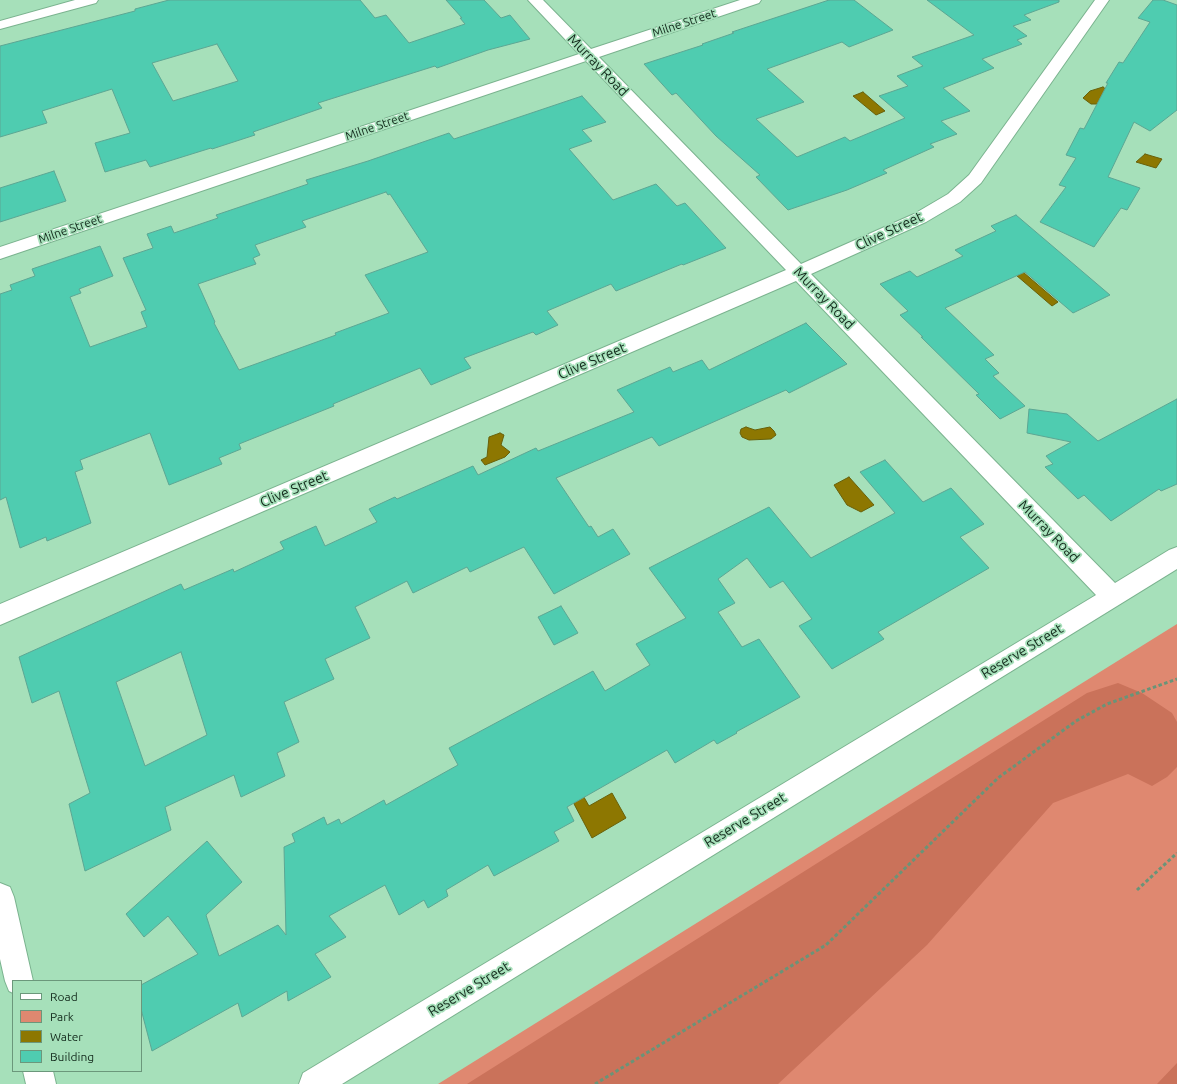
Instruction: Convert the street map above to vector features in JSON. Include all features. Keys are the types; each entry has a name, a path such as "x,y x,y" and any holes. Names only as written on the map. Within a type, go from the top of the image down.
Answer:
{"street":[{"path":"0,25 91,0"},
{"name":"Murray Road","path":"535,0 1112,596"},
{"name":"Milne Street","path":"0,253 754,0"},
{"name":"Clive Street","path":"0,615 798,272 920,218 954,198 975,179 1102,0"},
{"name":"Reserve Street","path":"314,1084 1177,557"},
{"path":"0,897 19,980"},
{"path":"38,1072 41,1084"}],"path":[{"path":"595,1084 826,944 998,778 1076,721 1107,704 1177,680"},
{"path":"1137,890 1177,853"}],"green space":[{"path":"1177,624 1177,1084 438,1084"}],"shaded area":[{"path":"1118,683 1142,693 1172,713 1177,722 1177,767 1167,777 1152,786 1128,774 1053,803 927,945 778,1084 467,1084 1087,693"},
{"path":"1177,1063 1177,1084 1157,1084"}],"water":[{"path":"1103,87 1111,93 1099,100 1099,104 1091,104 1083,98 1090,91"},
{"path":"863,92 885,111 876,115 853,96"},
{"path":"1145,154 1162,159 1156,168 1136,162"},
{"path":"1009,260 1058,302 1052,306 1002,263"},
{"path":"746,427 755,430 770,427 776,435 771,439 749,440 742,437 740,433 741,429"},
{"path":"500,433 504,435 501,445 510,452 505,457 485,465 481,460 487,457 489,437"},
{"path":"849,477 874,505 861,512 847,505 834,485"},
{"path":"573,778 589,806 612,793 626,818 592,838 563,783"}],"building":[{"path":"169,0 360,0 375,18 386,15 409,43 465,24 460,18 462,18 446,0 484,0 501,18 510,15 530,39 488,50 437,68 435,66 318,103 322,108 253,132 255,135 150,167 146,160 105,172 95,143 130,133 112,89 42,111 47,123 0,137 0,46 135,11 135,9","holes":["217,44 238,81 173,101 152,63"]},
{"path":"829,0 854,0 893,30 849,47 842,42 767,69 804,102 756,119 797,157 845,137 850,141 905,118 879,96 908,86 897,76 923,66 912,57 974,35 927,0 1059,0 1059,2 1024,15 1031,20 1013,26 1027,36 1017,40 1022,44 982,59 994,68 943,88 970,111 941,121 957,134 930,144 934,147 883,170 887,173 847,190 788,210 756,177 760,175 716,136 676,93 672,95 644,64 703,45 702,44 734,33 732,32"},
{"path":"1153,0 1163,0 1177,5 1177,110 1150,131 1134,122 1108,177 1140,188 1127,210 1121,208 1094,247 1040,222 1066,187 1059,185 1076,158 1066,155 1080,128 1084,129 1108,83 1106,83 1119,62 1123,63 1150,22 1138,18"},
{"path":"582,96 606,122 582,130 592,141 569,149 613,200 656,184 677,206 685,203 726,248 616,291 611,284 547,311 558,325 536,335 533,332 464,358 471,368 431,385 420,368 333,404 334,406 239,444 241,449 219,458 222,464 169,485 150,433 80,460 83,469 75,472 91,523 47,541 46,537 20,548 6,497 0,500 0,294 12,290 10,285 35,276 32,269 100,246 113,276 79,289 81,293 70,297 90,347 147,327 141,312 146,310 123,258 153,248 147,234 171,226 174,233 218,218 216,215 308,184 306,180 368,161 449,133 454,139","holes":["386,192 388,195 390,194 428,252 365,275 389,313 335,333 336,335 239,370 214,323 215,322 198,284 256,264 253,258 260,255 255,245 306,227 302,221"]},
{"path":"54,171 66,201 0,222 0,188"},
{"path":"1016,215 1110,295 1073,313 1025,272 945,308 994,355 985,359 999,373 993,376 1025,406 1000,419 976,395 979,394 900,315 908,311 880,284 910,271 917,277 963,256 955,250 996,231 991,226"},
{"path":"806,323 847,364 789,393 786,390 659,446 652,437 556,478 589,527 591,526 598,537 613,529 630,554 554,594 524,547 470,572 467,567 413,593 407,581 355,607 370,638 325,659 334,679 284,702 299,742 277,753 285,776 241,797 234,775 165,807 171,830 85,871 69,804 90,793 59,691 32,703 19,657 181,584 184,590 233,569 234,572 284,549 280,542 316,526 325,546 377,522 369,509 395,497 397,499 473,466 478,475 536,448 538,451 634,412 617,390 670,367 673,372 702,360 709,370","holes":["181,652 207,735 145,766 116,682"]},
{"path":"1177,399 1177,484 1161,491 1159,489 1111,521 1084,495 1078,499 1045,467 1053,464 1046,456 1071,442 1027,433 1029,409 1067,414 1098,441"},
{"path":"885,460 923,502 951,488 984,524 960,537 989,568 878,632 884,639 832,669 799,626 812,619 783,581 770,588 747,558 718,579 735,603 718,612 742,647 759,639 800,697 717,744 714,740 675,763 667,750 567,807 574,821 554,832 559,841 494,876 488,865 446,890 448,896 428,908 424,900 399,915 385,885 329,916 346,937 315,954 331,977 288,1001 287,991 242,1017 238,1003 152,1051 142,1013 142,984 198,954 168,916 144,937 126,914 207,841 242,882 206,915 219,956 278,925 286,935 284,847 295,842 292,834 324,817 327,825 339,819 341,824 384,800 386,805 458,765 449,748 593,671 605,691 650,665 636,644 686,618 649,568 769,507 811,558 895,513 860,472"},
{"path":"561,606 578,633 554,645 538,617"}]}
